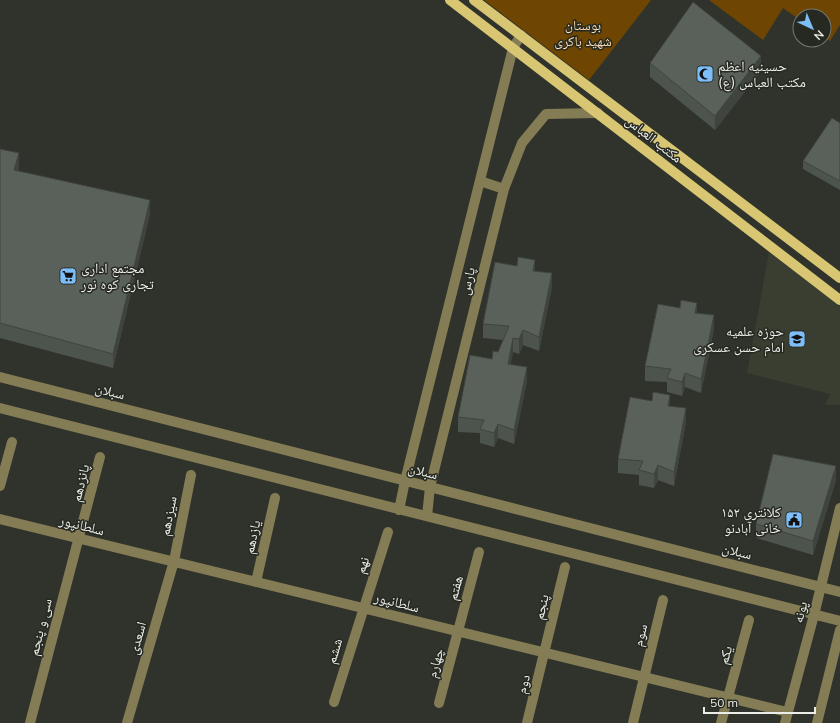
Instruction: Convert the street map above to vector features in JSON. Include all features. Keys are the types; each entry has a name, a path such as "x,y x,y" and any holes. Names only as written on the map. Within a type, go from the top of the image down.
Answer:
{"main road":[{"name":"مکتب العباس","path":"450,0 840,300"},
{"name":"مکتب العباس","path":"474,0 840,278"},
{"path":"793,263 802,250"}],"street":[{"name":"پارس","path":"399,510 513,48 521,36"},
{"name":"پارس","path":"427,516 430,487 504,189 522,143 546,114 598,113"},
{"path":"480,181 504,189"},
{"name":"سبلان","path":"0,377 840,592"},
{"path":"0,408 840,621"},
{"path":"0,486 12,442"},
{"name":"پانزدهم","path":"80,539 100,457"},
{"name":"سیزدهم","path":"174,562 190,475"},
{"name":"یازدهم","path":"256,582 275,498"},
{"name":"پونه","path":"785,723 814,615 840,508"},
{"name":"سلطانپور","path":"0,519 787,712"},
{"name":"نهم","path":"362,608 388,532"},
{"name":"سی و پنجم","path":"30,723 67,578 80,539"},
{"name":"هفتم","path":"458,631 480,552"},
{"name":"اسعدی","path":"128,723 174,562"},
{"name":"پنجم","path":"545,652 565,567"},
{"name":"سوم","path":"633,723 663,600"},
{"name":"ششم","path":"334,702 362,608"},
{"name":"یکم","path":"721,723 749,620"},
{"path":"817,723 840,630"},
{"name":"چهارم","path":"439,703 458,631"},
{"name":"دوم","path":"527,723 545,652"}],"shaded area":[{"name":"حوزه علمیه امام حسن عسکری","path":"769,252 840,306 840,405 825,405 830,394 747,373"}],"green space":[{"name":"بوستان شهید باکری","path":"484,0 651,0 589,80"},
{"path":"709,0 840,0 840,25 832,38 832,8 792,8 792,14 783,8 763,40"}],"building":[{"name":"حسینیه اعظم مکتب العباس (ع)","path":"693,2 761,56 715,116 650,63"},
{"path":"832,118 840,123 840,181 803,161"},
{"name":"مجتمع اداری تجاری کوه نور","path":"0,149 19,153 14,170 150,200 113,354 0,323"},
{"path":"518,257 535,260 533,271 552,273 539,337 523,330 519,339 513,338 508,364 527,367 514,430 498,424 494,433 480,429 484,420 458,417 470,355 492,359 493,351 498,352 509,326 483,324 495,262 517,266"},
{"path":"681,300 697,303 695,313 714,315 701,379 685,373 682,382 667,378 671,369 645,366 658,304 680,308"},
{"path":"653,392 670,395 668,406 686,408 674,472 658,465 654,474 639,470 643,461 618,459 630,397 652,401"},
{"path":"773,454 836,466 813,541 756,524"}],"place":[{"name":"حسینیه اعظم مکتب العباس (ع)","path":"705,74"},
{"name":"مجتمع اداری تجاری کوه نور","path":"68,276"},
{"name":"حوزه علمیه امام حسن عسکری","path":"797,339"},
{"name":"کلانتری ۱۵۲ خانی آبادنو","path":"794,520"}]}
